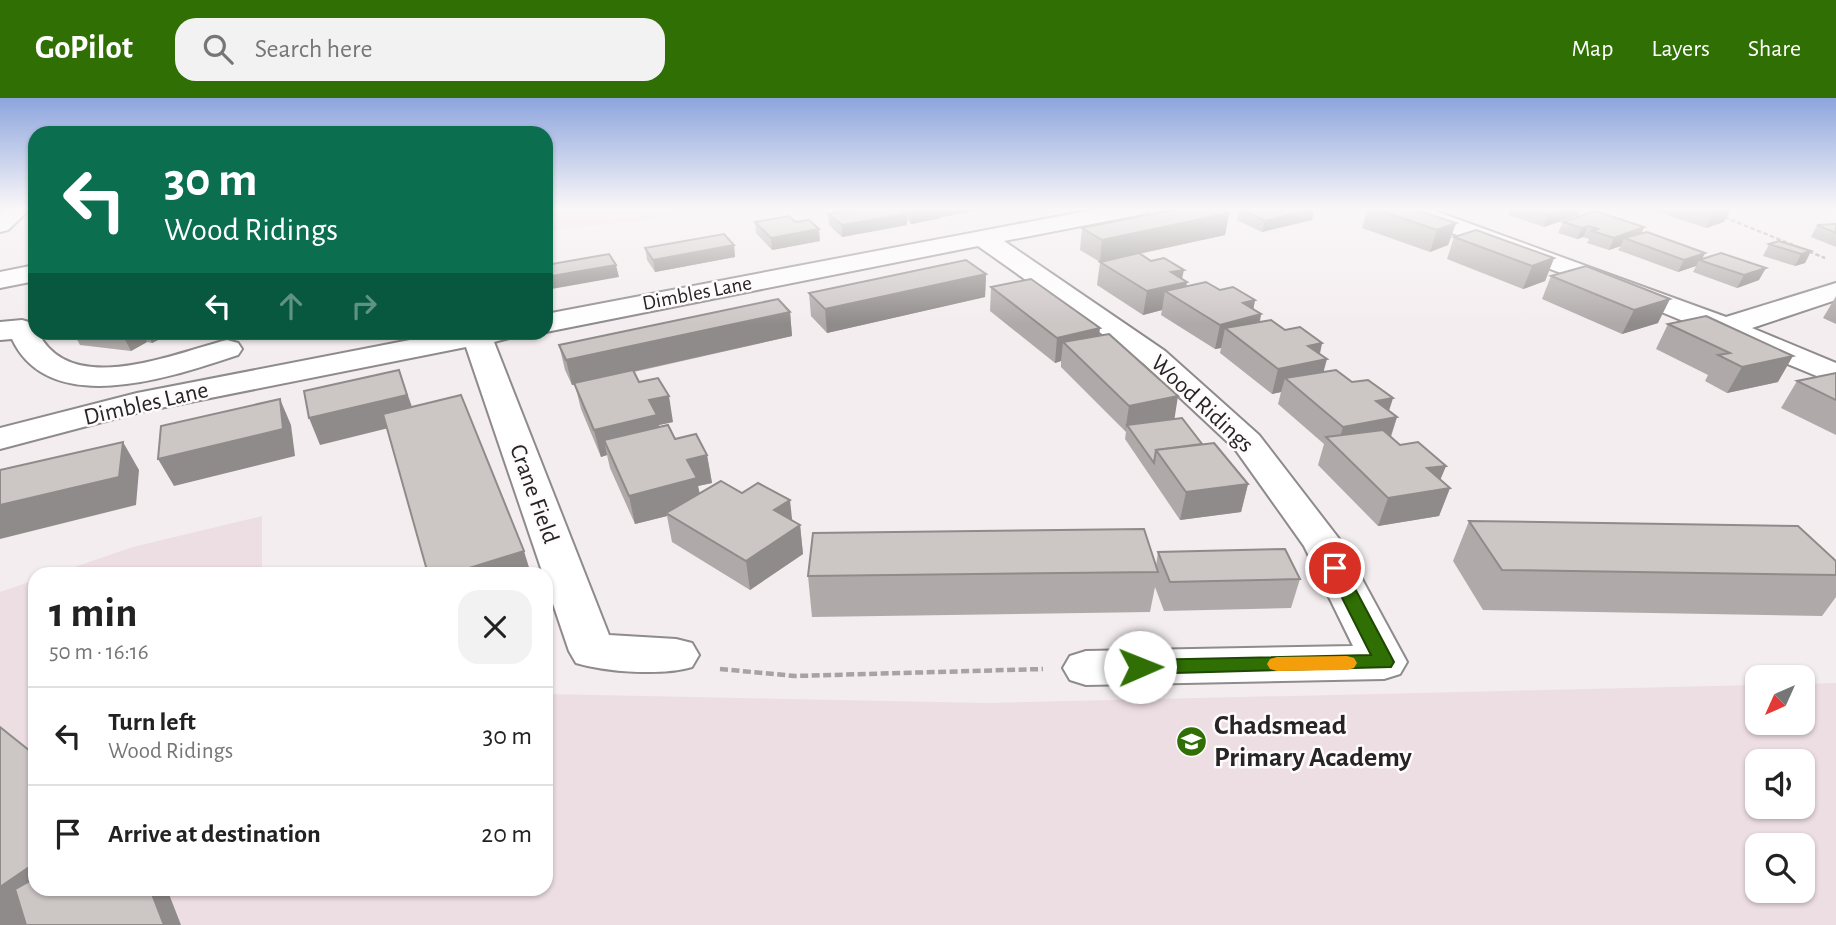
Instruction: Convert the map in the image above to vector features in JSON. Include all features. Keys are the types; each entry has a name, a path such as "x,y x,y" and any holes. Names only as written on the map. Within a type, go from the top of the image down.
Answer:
{"street":[{"name":"Dimbles Lane","path":"553,322 932,247"},
{"name":"Wood Ridings","path":"995,247 1154,357 1247,442 1323,544 1384,662 1086,668"},
{"path":"1513,247 1728,326 1836,375"},
{"path":"0,280 28,274"},
{"path":"1728,326 1836,290"},
{"path":"0,331 22,329 28,340"},
{"path":"28,340 37,356 54,369 89,376 147,373 227,349"},
{"name":"Dimbles Lane","path":"0,439 137,403 462,340"},
{"name":"Crane Field","path":"490,340 592,651 676,655"}],"path":[{"path":"1798,247 1836,262"},
{"path":"676,655 721,669 795,676 1086,668"}],"shaded area":[{"path":"262,516 262,567 74,567 133,547"},
{"name":"Chadsmead Primary Academy","path":"28,582 28,896 553,896 553,694 987,703 1745,685 1745,735 1815,735 1815,684 1836,683 1836,925 0,925 0,592"}],"building":[{"path":"653,247 725,247 653,260 645,248"},
{"path":"1480,247 1522,247 1554,258 1532,266"},
{"path":"1647,247 1687,247 1705,253 1684,260"},
{"path":"1777,247 1797,247 1811,251 1801,254"},
{"path":"1139,253 1151,261 1164,258 1184,270 1171,272 1187,282 1147,291 1100,262"},
{"path":"1721,253 1766,268 1744,275 1699,260"},
{"path":"609,254 616,265 553,276 553,264"},
{"path":"966,260 986,274 825,309 809,293"},
{"path":"1586,266 1670,299 1634,310 1551,276"},
{"path":"1031,279 1100,328 1057,338 991,287"},
{"path":"1206,282 1220,290 1233,287 1255,300 1243,303 1261,314 1220,325 1165,291"},
{"path":"778,299 790,312 566,360 559,345"},
{"path":"1706,316 1793,356 1742,367 1718,355 1730,353 1668,324"},
{"path":"1271,320 1285,330 1300,327 1322,343 1308,346 1327,359 1278,369 1225,328"},
{"path":"1109,334 1178,396 1129,406 1063,342"},
{"path":"399,370 407,395 309,418 304,391"},
{"path":"633,370 639,382 658,378 669,396 649,400 657,415 594,430 574,383"},
{"path":"1336,370 1352,382 1368,380 1393,398 1376,401 1397,417 1343,427 1285,378"},
{"path":"1836,373 1836,400 1797,381"},
{"path":"461,395 524,551 473,567 426,567 383,414"},
{"path":"280,399 283,429 158,459 161,426"},
{"path":"1182,418 1202,444 1156,450 1154,463 1127,425"},
{"path":"668,425 675,439 696,434 707,455 687,460 697,478 629,496 604,440"},
{"path":"1383,430 1400,445 1418,442 1446,466 1427,468 1450,488 1388,498 1326,437"},
{"path":"123,442 119,477 0,505 0,470"},
{"path":"1214,443 1248,484 1186,492 1156,450"},
{"path":"721,481 742,493 758,483 790,500 774,510 800,525 746,561 666,513"},
{"path":"1469,521 1798,526 1836,561 1836,575 1502,570"},
{"path":"1144,529 1158,572 808,576 813,533"},
{"path":"1285,549 1300,579 1170,582 1158,552"},
{"path":"0,727 28,749 28,868 0,887"},
{"path":"28,882 28,896 153,896 164,925 26,925 15,889"}],"slow traffic":[{"path":"1277,664 1347,663"}],"place":[{"name":"Chadsmead Primary Academy","path":"1191,742"}],"route":[{"path":"1140,667 1384,662 1335,568"}]}
